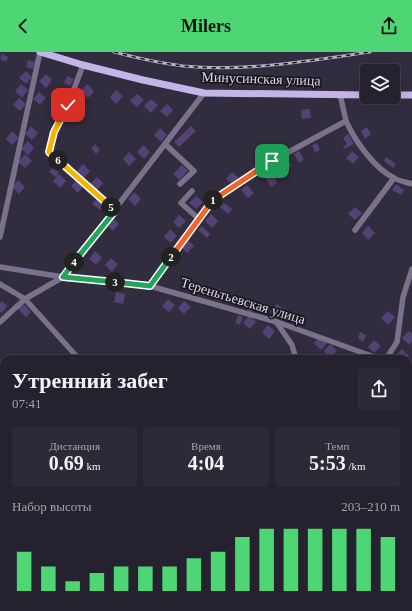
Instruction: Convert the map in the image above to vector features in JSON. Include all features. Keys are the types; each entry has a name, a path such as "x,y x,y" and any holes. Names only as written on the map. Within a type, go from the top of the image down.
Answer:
{"main road":[{"name":"Минусинская улица","path":"40,52 83,65 204,93 360,95"},
{"path":"400,95 412,95"}],"street":[{"path":"0,238 40,52"},
{"path":"83,65 68,105 54,132 49,152 115,211"},
{"path":"0,322 25,299 63,277 204,93"},
{"path":"340,94 346,121 355,139 370,159 394,178 412,184"},
{"path":"150,286 213,199 272,161 346,121"},
{"path":"165,144 194,171 180,184"},
{"path":"355,230 394,178"},
{"path":"192,191 181,203 199,218"},
{"name":"Тереньтьевская улица","path":"0,267 63,277 150,286 277,322 369,355"},
{"path":"389,355 397,342 403,297 412,269"},
{"path":"0,284 25,299 75,355"},
{"path":"277,322 292,345 295,355"}],"building":[{"path":"2,54 8,57 6,62 0,59"},
{"path":"28,60 35,62 33,69 26,67"},
{"path":"26,71 32,77 26,84 19,78"},
{"path":"46,74 52,80 46,88 39,81"},
{"path":"67,76 74,79 70,86 64,83"},
{"path":"21,84 28,90 22,98 15,91"},
{"path":"87,84 94,91 88,98 81,91"},
{"path":"116,90 123,96 116,104 110,97"},
{"path":"39,92 46,98 40,105 33,99"},
{"path":"137,94 144,100 137,107 130,101"},
{"path":"19,98 26,104 20,111 13,105"},
{"path":"151,99 158,105 151,113 144,106"},
{"path":"167,104 173,110 167,117 160,111"},
{"path":"310,109 311,118 302,119 301,110"},
{"path":"31,126 38,133 32,140 25,134"},
{"path":"191,126 196,131 179,147 174,142"},
{"path":"367,127 371,134 365,139 361,131"},
{"path":"160,128 167,135 161,142 154,135"},
{"path":"12,131 19,138 12,145 6,139"},
{"path":"348,134 354,144 344,149 343,147 347,144 343,138"},
{"path":"28,141 34,148 28,155 21,149"},
{"path":"317,143 320,150 315,153 312,145"},
{"path":"95,144 100,150 96,154 91,148"},
{"path":"143,145 150,152 144,159 137,152"},
{"path":"266,145 273,152 266,159 259,152"},
{"path":"299,151 304,159 299,163 294,154"},
{"path":"352,151 359,157 353,164 346,158"},
{"path":"129,152 136,159 129,166 123,159"},
{"path":"25,154 32,161 25,168 18,162"},
{"path":"386,157 396,164 393,168 384,161"},
{"path":"286,159 292,165 288,169 282,163"},
{"path":"83,164 90,171 84,178 77,171"},
{"path":"182,165 188,171 179,180 173,174"},
{"path":"52,168 59,172 56,177 49,172"},
{"path":"232,172 239,178 233,185 226,179"},
{"path":"272,173 277,183 271,187 265,177"},
{"path":"59,174 66,181 60,188 53,181"},
{"path":"97,177 103,183 97,190 90,184"},
{"path":"77,179 84,185 78,193 71,186"},
{"path":"18,180 25,187 19,194 12,187"},
{"path":"396,184 404,190 401,195 392,190"},
{"path":"247,185 254,193 248,198 241,190"},
{"path":"134,192 141,199 135,206 128,199"},
{"path":"196,196 203,202 196,209 189,203"},
{"path":"97,199 106,206 102,211 92,204"},
{"path":"224,203 232,209 228,214 220,207"},
{"path":"355,207 362,213 355,220 348,214"},
{"path":"211,214 218,221 212,228 205,221"},
{"path":"179,215 186,221 179,228 173,222"},
{"path":"112,217 119,224 113,231 106,224"},
{"path":"202,226 210,234 207,238 198,230"},
{"path":"368,226 375,233 368,240 362,233"},
{"path":"170,229 177,236 171,243 164,237"},
{"path":"187,239 194,246 187,253 180,246"},
{"path":"95,251 102,258 96,265 89,259"},
{"path":"111,258 118,264 112,272 105,265"},
{"path":"219,288 226,295 220,302 213,295"},
{"path":"116,292 125,294 123,304 114,302"},
{"path":"168,299 175,305 169,312 162,306"},
{"path":"250,299 257,305 251,313 244,306"},
{"path":"2,301 7,306 2,313 0,312 0,303"},
{"path":"184,301 191,307 184,314 178,308"},
{"path":"23,303 31,312 26,317 17,308"},
{"path":"262,303 269,306 266,311 259,308"},
{"path":"277,304 284,310 277,317 270,311"},
{"path":"388,311 395,317 388,325 381,318"},
{"path":"238,315 243,317 240,325 235,323"},
{"path":"249,316 256,322 250,329 243,323"},
{"path":"268,325 275,331 269,339 262,332"},
{"path":"409,331 412,334 412,341 409,345 402,338"},
{"path":"360,332 366,335 363,342 358,338"},
{"path":"320,336 327,343 321,350 314,343"},
{"path":"374,340 381,346 374,353 368,347"},
{"path":"330,344 337,351 333,355 327,355 324,351"},
{"path":"402,349 408,355 396,355"}],"railway":[{"path":"114,52 183,66 230,68 276,65 370,52"}],"route":[{"path":"68,105 54,132 49,152 115,211 63,277 150,286 213,199 272,161"}]}
